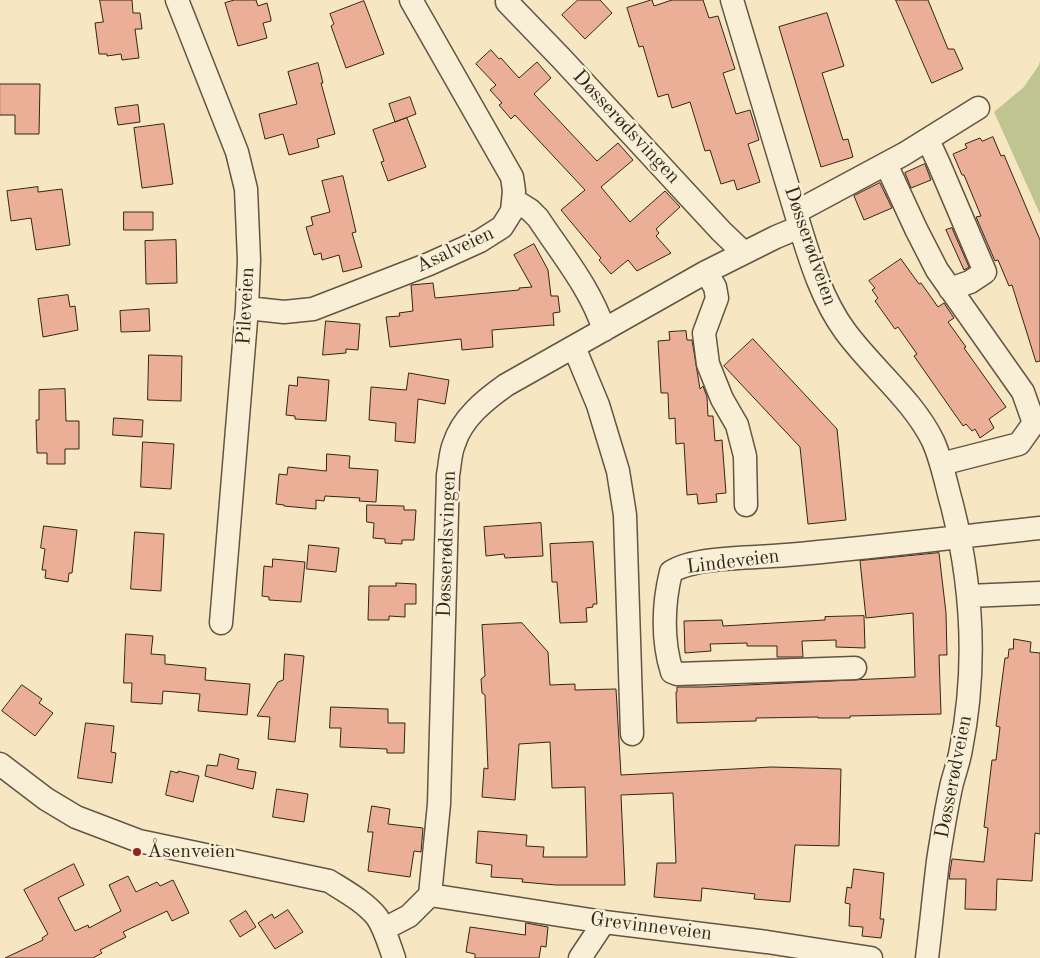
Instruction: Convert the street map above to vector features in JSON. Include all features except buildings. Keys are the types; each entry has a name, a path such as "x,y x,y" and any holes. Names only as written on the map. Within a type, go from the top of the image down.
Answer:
{"street":[{"name":"Pileveien","path":"177,0 236,152 246,189 249,260 247,308 221,623"},
{"path":"411,0 512,178 514,200 530,210 538,218 584,288 604,330"},
{"name":"Døsserødveien","path":"732,0 811,262 831,310 860,350 917,415 933,441 960,537 968,596 971,654 961,750 952,785 938,860 928,958"},
{"name":"Døsserødsvingen","path":"507,2 721,231 744,253"},
{"name":"Døsserødsvingen","path":"430,894 439,804 448,484 454,443 466,422 484,401 506,386 706,272 776,237 798,220 978,108"},
{"path":"928,140 940,164 985,272 970,282 950,290"},
{"path":"886,164 916,229 938,270 950,290 1023,392 1034,422 1018,444 941,464"},
{"name":"Asalveien","path":"247,308 284,312 313,309 420,268 480,241 502,227 512,211 514,200"},
{"path":"706,272 715,287 717,298 704,333 708,364 722,399 737,425 745,456 746,505"},
{"path":"574,347 598,405 618,471 624,515 632,734"},
{"path":"960,537 1040,528"},
{"name":"Lindeveien","path":"855,668 678,674 672,672 666,655 665,624 668,586 672,572 677,568 698,562 788,555 960,537"},
{"path":"968,596 1040,593"},
{"path":"0,764 46,799 76,817 139,841 329,881 354,897 376,917 384,930 394,958"},
{"path":"384,930 409,916 430,894"},
{"name":"Grevinneveien","path":"430,894 604,922 767,942 871,958"},
{"path":"580,958 604,922"}],"green space":[{"path":"1040,61 1040,214 994,112 1024,87"}],"place":[{"name":"Åsenveien","path":"137,852"}]}
